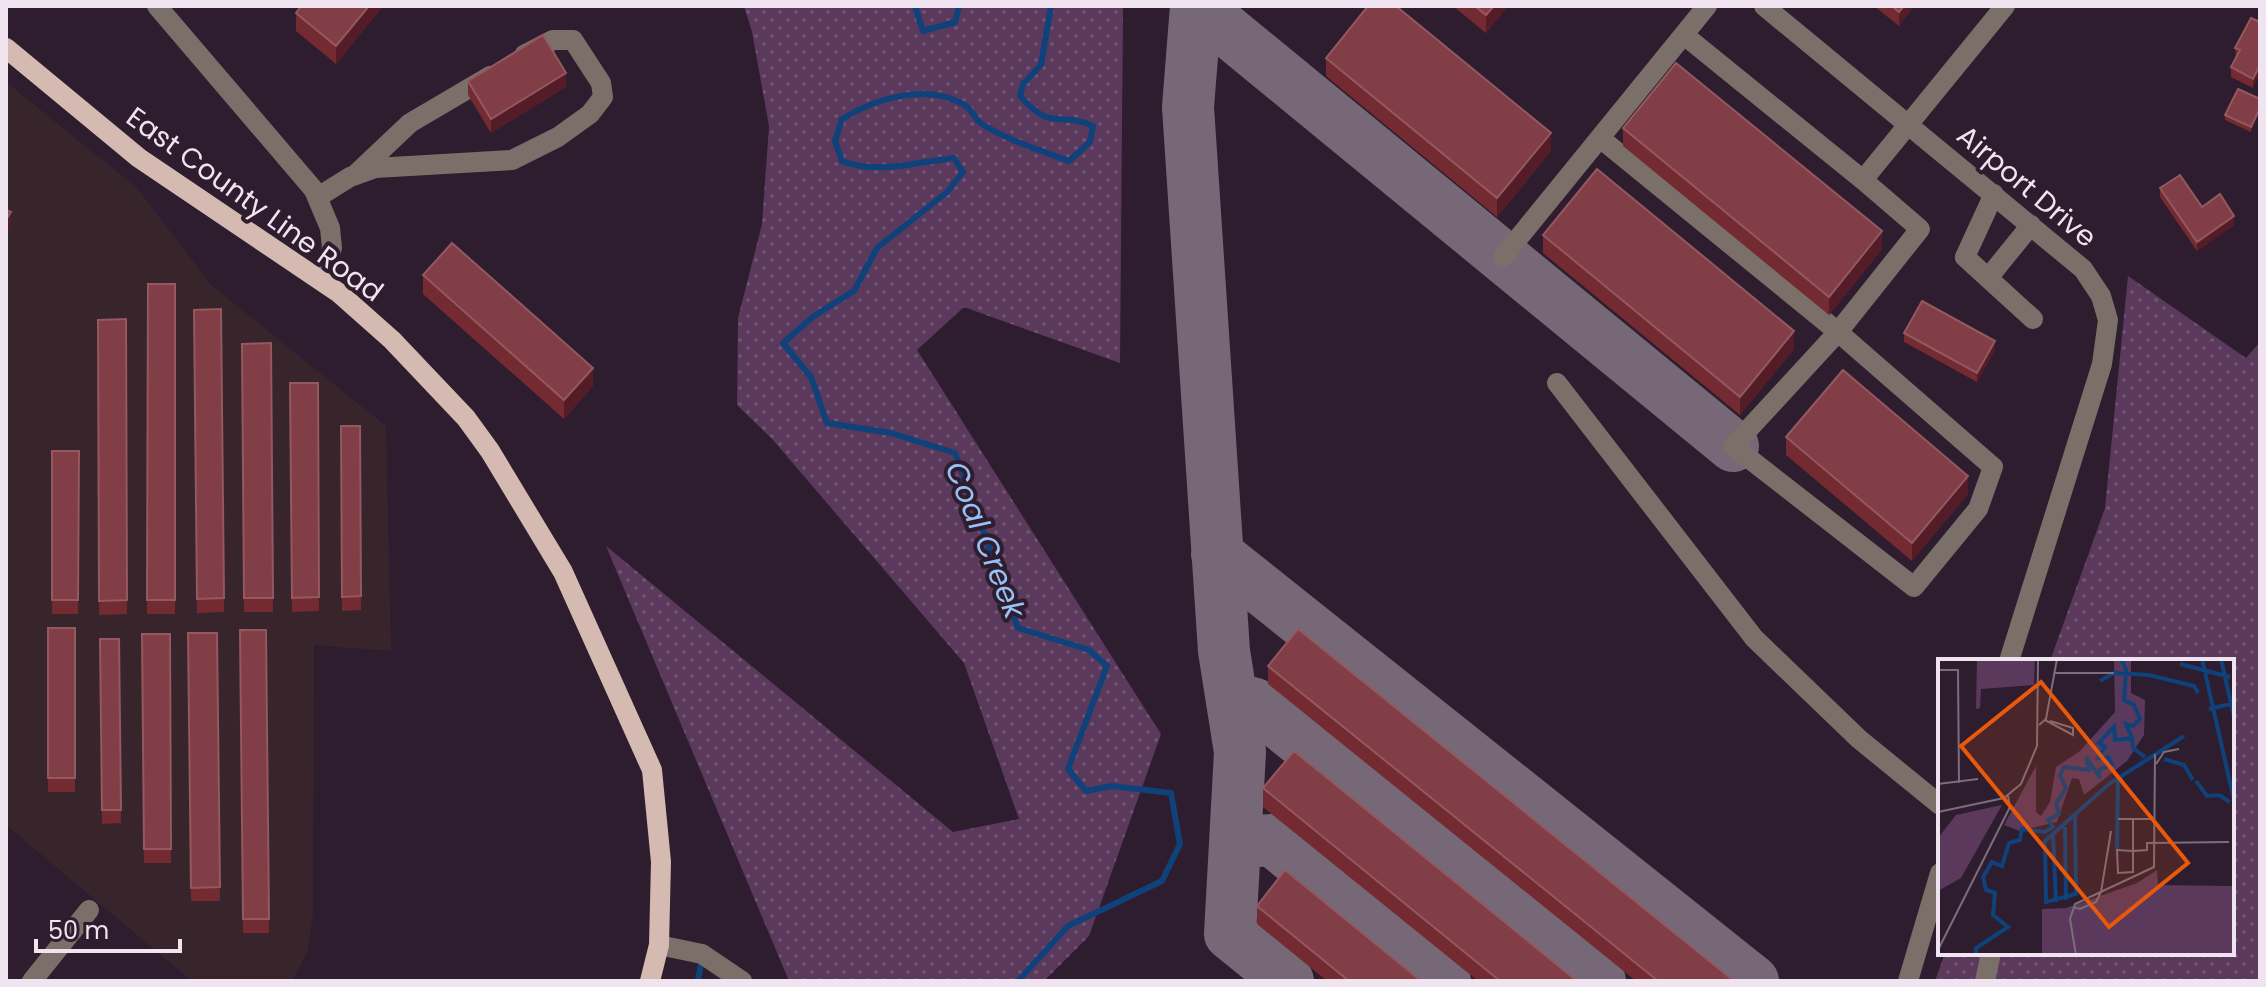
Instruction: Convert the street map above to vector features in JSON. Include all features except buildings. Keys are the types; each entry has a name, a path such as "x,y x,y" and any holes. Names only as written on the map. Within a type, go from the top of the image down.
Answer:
{"main road":[{"name":"East County Line Road","path":"6,48 139,158 321,279 392,340 466,418 517,491 563,572 652,770 661,862 659,945 650,981"}],"street":[{"path":"157,6 318,197 330,228 332,248 321,279"},
{"path":"1503,257 1707,6"},
{"name":"Airport Drive","path":"1764,6 1994,194 2091,278 2108,320 2098,383 2010,659"},
{"path":"1863,180 2005,6"},
{"path":"1600,138 1838,332 1993,467 1978,509 1914,587 1733,446 1838,332 1920,229 1684,35"},
{"path":"318,197 355,175 375,168 512,160 558,137 590,114 603,97 601,83 573,40 553,40 410,123 355,175"},
{"path":"1994,194 1965,257 2033,319"},
{"path":"1988,278 2031,225"},
{"path":"1557,383 1754,638 1859,739 1938,803"},
{"path":"1908,981 1938,880"},
{"path":"32,981 89,910"},
{"path":"659,945 702,954 742,981"},
{"path":"1985,981 1991,955"}],"shaded area":[{"path":"744,6 1123,6 1120,363 964,307 917,350 1161,734 1089,936 1044,981 789,981 606,546 953,832 1019,819 964,663 773,440 737,405 738,318 762,224 769,126 752,32"},
{"path":"6,82 137,188 211,285 386,426 391,651 314,645 313,915 307,953 292,981 192,981 6,825"},
{"path":"2128,276 2246,358 2260,342 2260,981 1935,981 1944,955 2234,955 2234,659 2051,659 2105,508"}],"waterway":[{"name":"Coal Creek","path":"915,6 923,31 955,22 959,6"},
{"name":"Coal Creek","path":"1018,981 1068,926 1162,881 1180,844 1171,793 1112,786 1086,791 1068,769 1107,666 1089,650 1018,628 955,453 891,433 827,423 811,377 783,343 814,316 854,291 877,248 947,192 963,172 954,158 884,167 842,161 835,141 842,119 886,99 936,95 966,106 980,122 1003,135 1069,161 1090,142 1093,126 1049,118 1031,108 1020,96 1023,84 1041,65 1051,6"},
{"path":"698,981 702,958"}],"taxiway":[{"path":"1196,6 1188,107 1224,651 1240,752 1230,934 1288,981"},
{"path":"1197,6 1733,446"},
{"path":"1217,554 1753,981"},
{"path":"1232,698 1255,704 1600,981"},
{"path":"1235,843 1272,840 1445,981"}]}
